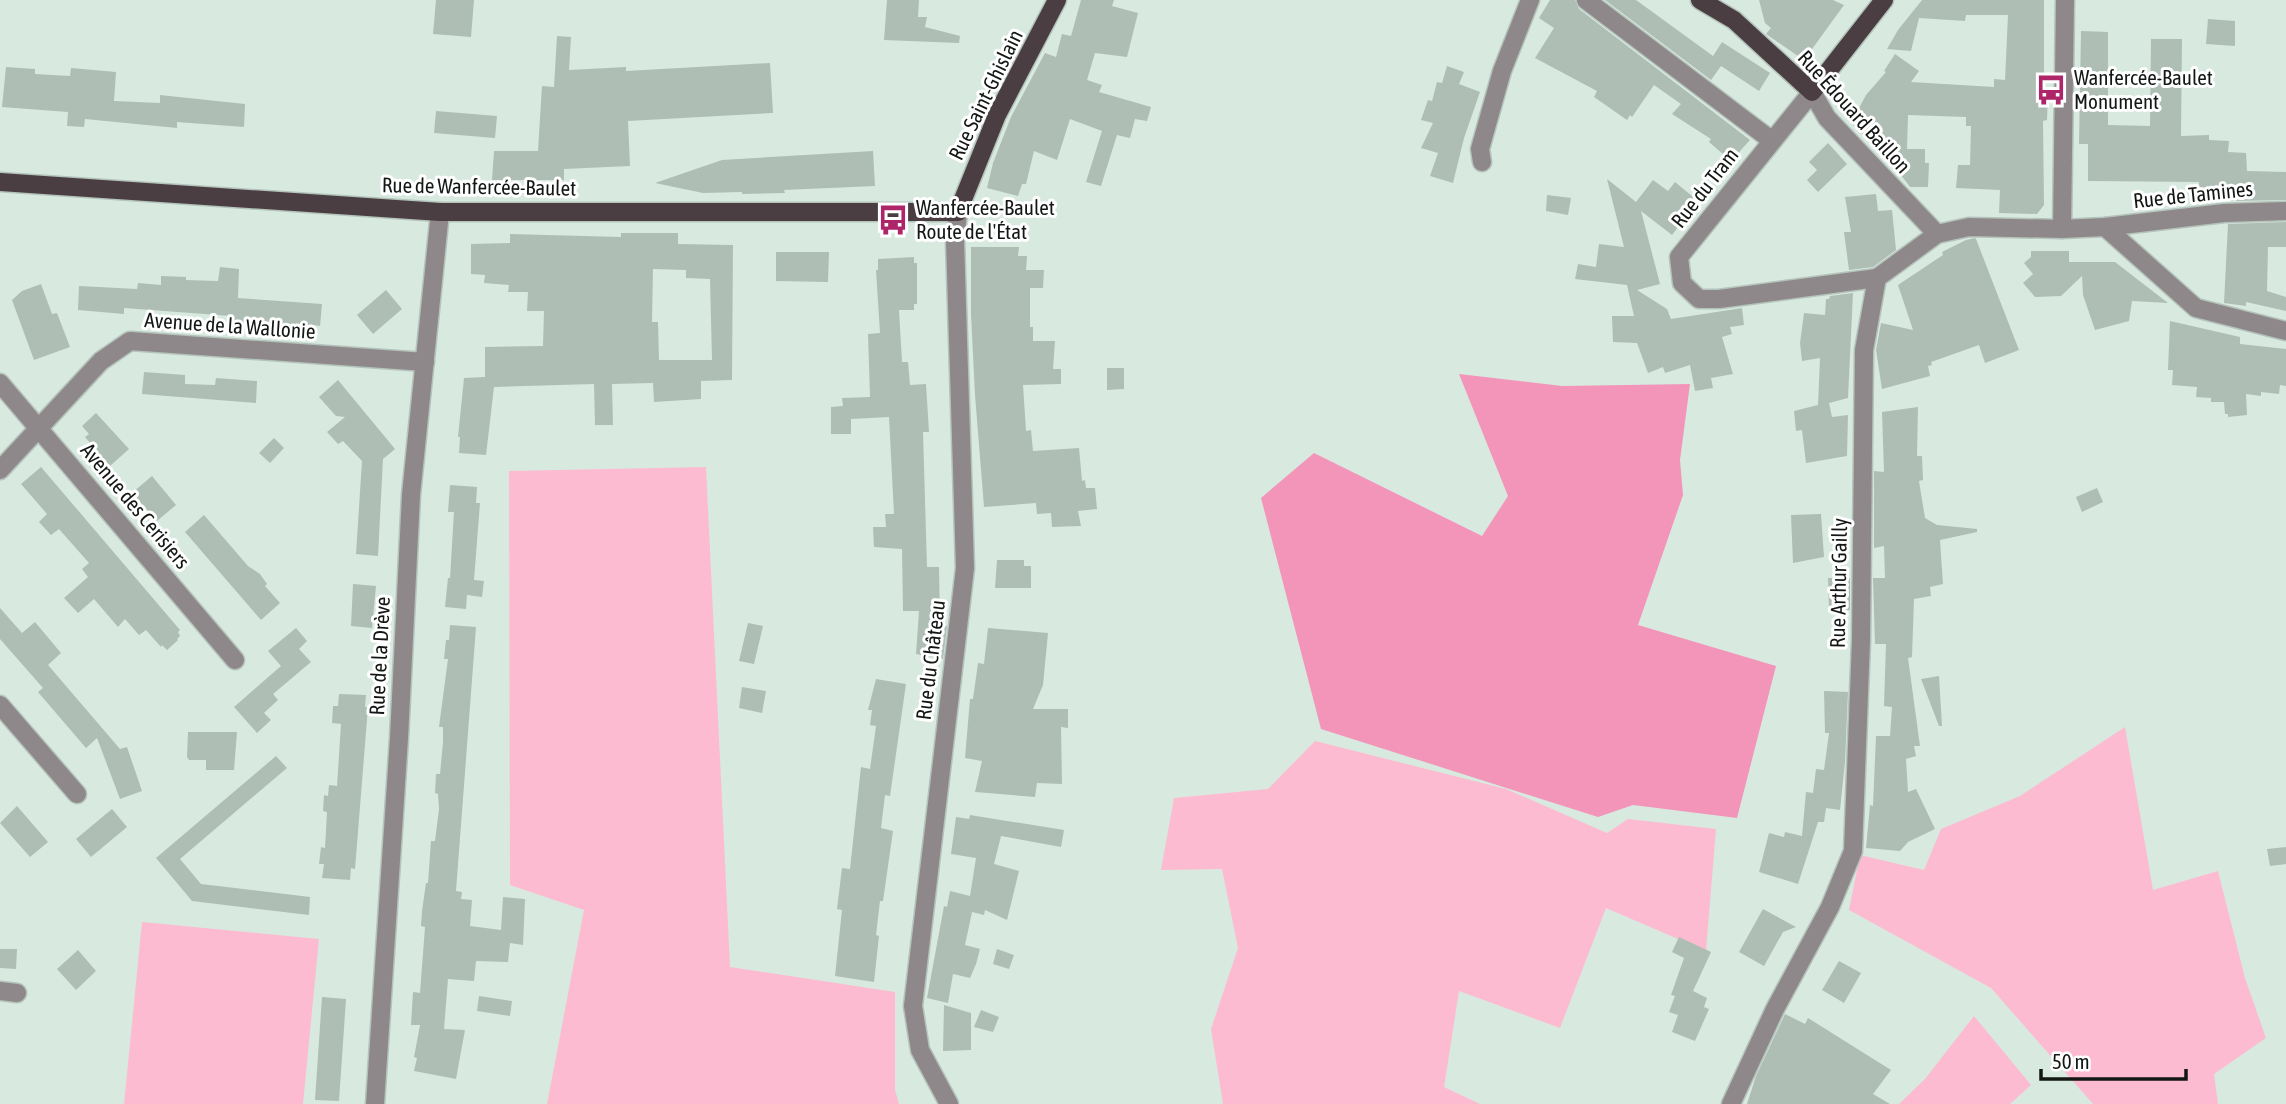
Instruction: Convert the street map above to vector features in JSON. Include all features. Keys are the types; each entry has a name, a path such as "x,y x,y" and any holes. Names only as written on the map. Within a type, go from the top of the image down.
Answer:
{"main road":[{"name":"Rue Saint-Ghislain","path":"958,212 997,115 1058,0"},
{"name":"Rue Édouard Baillon","path":"1700,0 1734,20 1812,92"},
{"name":"Rue du Tram","path":"1812,92 1884,0"},
{"name":"Rue de Wanfercée-Baulet","path":"0,182 440,212 958,212"}],"street":[{"path":"1482,162 1480,149 1502,71 1530,0"},
{"path":"1586,0 1771,140"},
{"path":"2062,229 2066,0"},
{"name":"Rue du Tram","path":"1812,92 1679,257 1682,283 1699,299 1719,299 1877,278"},
{"name":"Rue Édouard Baillon","path":"1812,92 1827,118 1937,234"},
{"name":"Rue de Tamines","path":"2105,227 2224,213 2286,211"},
{"name":"Rue de la Drève","path":"375,1104 399,738 411,495 440,212"},
{"name":"Rue du Château","path":"948,1104 920,1050 914,1006 965,568 955,240 958,212"},
{"path":"1877,278 1937,234 1969,227 2105,227 2196,308 2286,331"},
{"name":"Rue Arthur Gailly","path":"1731,1104 1775,1009 1830,907 1853,851 1861,640 1864,350 1877,278"},
{"name":"Avenue de la Wallonie","path":"0,470 101,362 130,341 425,362"},
{"name":"Avenue des Cerisiers","path":"0,383 235,660"},
{"path":"0,705 77,794"}],"shaded area":[{"path":"1459,374 1562,386 1690,384 1680,460 1683,495 1638,625 1776,666 1737,818 1633,805 1598,817 1321,729 1261,498 1314,453 1482,536 1508,496"},
{"path":"706,467 730,967 895,992 895,1090 899,1104 547,1104 584,910 510,885 509,471"},
{"path":"2125,727 2153,890 2218,871 2245,978 2266,1038 2214,1074 2218,1104 2093,1104 1991,988 1849,910 1860,855 1924,870 1941,829 2020,796"},
{"path":"1315,741 1506,789 1607,833 1628,819 1716,829 1706,951 1606,908 1560,1028 1459,991 1444,1087 1480,1104 1223,1104 1211,1029 1238,948 1222,869 1161,870 1174,798 1268,789"},
{"path":"142,922 319,939 303,1104 124,1104"},
{"path":"1974,1016 2031,1085 2010,1104 1899,1104 1925,1079"}],"building":[{"path":"436,0 474,0 471,37 433,34"},
{"path":"887,0 919,0 918,17 927,17 925,27 960,36 959,43 884,40"},
{"path":"1081,0 1114,0 1112,6 1138,13 1127,57 1095,53 1087,80 1102,85 1099,92 1151,107 1147,121 1135,119 1130,138 1117,135 1101,186 1086,182 1102,131 1070,119 1057,160 1034,151 1026,184 1022,184 1018,196 987,188 993,163 1011,117 1045,53 1056,57 1062,34 1071,36"},
{"path":"1550,0 1575,0 1579,9 1750,140 1731,161 1709,142 1711,139 1672,114 1681,104 1654,85 1632,117 1630,115 1627,120 1594,97 1597,91 1535,58 1554,28 1539,18"},
{"path":"1605,0 1636,0 1713,56 1722,42 1770,73 1759,91 1721,66 1711,80"},
{"path":"1759,0 1833,0 1844,5 1807,56 1798,56 1766,34 1771,28 1765,23"},
{"path":"1922,0 2044,0 2044,89 2048,90 2047,120 2043,121 2044,205 2037,214 1999,213 2000,190 1956,188 1958,165 1970,165 1971,126 1966,126 1966,117 1908,115 1907,149 1925,149 1925,163 1929,163 1928,187 1910,187 1870,134 1871,143 1851,123 1866,95 1886,72 1884,71 1895,54 1919,71 1911,82 1994,87 1994,79 2005,80 2008,15 1966,15 1965,21 1919,18 1911,51 1887,49"},
{"path":"2208,19 2235,21 2235,46 2206,44"},
{"path":"2081,31 2108,32 2108,125 2150,126 2151,39 2182,39 2181,136 2209,135 2209,140 2229,141 2228,152 2246,153 2247,171 2286,172 2286,200 2229,201 2229,198 2198,198 2199,182 2088,181 2088,144 2079,144"},
{"path":"557,36 571,37 569,70 626,67 626,71 770,63 773,113 628,121 630,166 564,169 564,180 492,180 494,151 538,151 542,86 554,87"},
{"path":"1447,66 1464,72 1459,84 1480,92 1464,138 1453,183 1430,176 1438,153 1421,148 1433,123 1421,120 1428,100 1432,101 1437,82 1442,83"},
{"path":"6,67 35,69 35,74 70,76 71,68 116,72 114,101 160,103 160,95 245,104 244,127 177,122 177,128 85,119 84,127 67,126 68,112 2,107"},
{"path":"436,111 497,116 495,138 434,133"},
{"path":"1828,143 1847,164 1818,192 1807,180 1817,170 1809,162"},
{"path":"873,151 875,186 742,194 703,193 655,183 722,160"},
{"path":"1607,179 1636,202 1653,180 1668,191 1675,182 1698,201 1672,235 1641,211 1660,284 1637,290 1667,309 1671,319 1742,308 1744,325 1730,327 1732,334 1722,337 1733,374 1711,378 1713,388 1695,391 1690,365 1665,373 1663,367 1648,373 1637,343 1613,342 1612,316 1634,316 1627,285 1575,279 1578,264 1596,267 1599,244 1624,247"},
{"path":"1876,194 1878,211 1892,210 1896,250 1873,267 1849,270 1844,232 1851,232 1845,197"},
{"path":"1547,195 1571,198 1568,215 1546,211"},
{"path":"2286,222 2286,247 2268,247 2267,291 2286,297 2286,311 2246,302 2246,306 2224,303 2228,224"},
{"path":"621,233 678,233 678,244 733,245 732,380 701,381 701,399 654,402 653,383 612,384 613,425 595,425 594,384 494,387 486,455 459,453 464,378 485,377 485,347 543,346 544,311 527,311 528,292 508,292 509,285 484,283 485,275 471,274 471,244 510,243 510,234 621,237","holes":["653,269 686,270 686,278 710,279 712,360 659,360 658,322 652,322"]},
{"path":"1975,238 2019,350 1985,363 1979,345 1931,362 1932,365 1928,366 1930,376 1882,389 1876,350 1881,323 1913,330 1898,285 1943,255 1942,252"},
{"path":"971,247 1019,247 1018,256 1027,256 1026,270 1044,270 1043,288 1030,288 1030,327 1033,327 1033,341 1055,341 1053,369 1061,369 1061,384 1023,385 1026,431 1031,430 1033,451 1079,448 1082,481 1085,480 1086,488 1095,488 1097,509 1078,511 1081,526 1052,527 1051,513 1037,514 1036,503 984,507 975,395"},
{"path":"2031,251 2069,251 2069,262 2115,262 2168,303 2132,301 2129,321 2095,330 2083,295 2082,276 2061,296 2035,297 2023,283 2033,274 2024,263 2031,257"},
{"path":"776,252 829,252 828,282 776,281"},
{"path":"914,257 914,263 917,263 917,304 914,304 914,310 899,310 902,362 908,362 910,385 926,384 929,432 923,432 927,567 939,567 940,625 947,626 943,659 916,654 919,611 903,611 902,549 874,547 873,527 886,527 885,514 894,514 889,417 851,419 851,434 831,434 831,407 843,406 842,398 870,397 868,334 880,333 876,270 878,259"},
{"path":"220,267 239,269 238,298 322,304 320,326 313,325 313,329 231,322 231,316 124,308 124,314 78,310 79,286 137,289 138,283 161,285 161,276 218,281"},
{"path":"41,284 52,314 57,313 70,347 34,360 12,300 22,291"},
{"path":"386,290 402,309 373,334 357,315"},
{"path":"1853,293 1848,398 1829,403 1832,417 1848,415 1847,456 1806,463 1802,430 1796,431 1794,411 1818,405 1820,358 1802,361 1800,343 1804,313 1825,315 1826,299"},
{"path":"2170,321 2240,337 2240,344 2286,349 2286,386 2280,385 2279,394 2246,394 2247,415 2228,417 2228,414 2225,414 2224,402 2211,402 2211,398 2196,397 2197,387 2172,385 2173,370 2168,370"},
{"path":"1107,368 1124,368 1124,389 1107,390"},
{"path":"144,372 185,375 185,384 215,385 216,378 257,381 256,403 142,394"},
{"path":"338,380 395,449 383,459 378,556 356,554 362,461 343,441 338,444 327,432 345,417 336,416 319,397"},
{"path":"1918,407 1917,456 1922,456 1923,480 1919,481 1925,518 1937,525 1977,529 1977,532 1940,540 1943,584 1930,587 1931,596 1914,599 1912,657 1908,658 1920,746 1914,746 1916,756 1906,759 1908,792 1916,789 1935,829 1908,842 1900,851 1866,848 1870,805 1873,806 1876,736 1890,736 1892,707 1884,706 1886,644 1875,644 1873,578 1885,578 1884,546 1874,548 1874,471 1884,472 1882,412"},
{"path":"96,413 129,449 110,466 85,437 89,434 82,426"},
{"path":"274,438 284,448 270,463 259,453"},
{"path":"41,467 180,630 178,640 167,650 146,630 139,635 125,619 118,627 94,599 78,613 64,598 88,577 82,569 89,563 59,529 51,535 39,522 47,514 21,484"},
{"path":"152,476 176,505 157,521 132,493"},
{"path":"450,485 477,487 476,503 480,503 474,580 484,581 482,597 467,595 466,609 445,607 450,578 454,512 448,512"},
{"path":"2097,488 2103,502 2082,512 2076,497"},
{"path":"1821,514 1824,557 1793,563 1791,515"},
{"path":"204,515 248,566 260,574 267,584 265,586 280,603 261,620 185,532"},
{"path":"997,560 1024,560 1024,566 1031,566 1031,588 995,588"},
{"path":"1828,578 1850,578 1850,610 1829,610"},
{"path":"353,584 376,586 372,628 351,626"},
{"path":"0,608 22,633 35,622 61,653 48,665 120,749 127,747 142,791 120,799 97,738 86,748 38,692 43,688 0,639"},
{"path":"748,623 763,626 754,664 739,661"},
{"path":"450,625 476,627 456,891 462,892 461,899 472,900 470,926 501,930 503,897 525,899 523,945 510,943 508,962 476,961 474,981 448,979 444,1029 465,1030 456,1079 414,1071 420,1025 411,1025 413,992 420,993 425,927 421,926 422,911 428,883 431,841 435,841 439,809 438,794 435,793 436,774 440,774 443,727 439,727 448,659 444,659 446,640 449,640"},
{"path":"296,628 307,641 299,649 311,662 273,694 278,700 264,713 271,720 257,733 234,707 281,666 268,651"},
{"path":"988,628 1048,633 1043,685 1033,709 1068,709 1068,728 1061,727 1062,784 1037,783 1035,797 975,792 982,761 965,758 970,699 973,699 978,663 984,664"},
{"path":"1939,676 1942,726 1939,726 1921,679"},
{"path":"876,679 906,684 890,796 885,795 881,828 893,831 883,901 880,901 874,982 835,976 842,910 837,909 842,868 850,869 861,767 870,769 876,726 870,725 872,710 868,710"},
{"path":"742,687 766,691 762,713 739,708"},
{"path":"1824,691 1848,692 1840,810 1826,808 1824,822 1818,822 1798,884 1759,872 1769,833 1784,837 1785,832 1802,836 1806,792 1813,793 1816,769 1824,770 1829,733 1825,733"},
{"path":"339,694 366,695 365,707 368,707 355,869 351,868 350,880 322,878 324,864 319,864 321,847 325,848 327,812 323,811 324,795 328,796 329,785 337,786 341,724 332,723 333,706 338,706"},
{"path":"188,732 237,732 234,770 206,770 206,760 189,760"},
{"path":"276,756 287,768 180,859 201,884 310,897 309,915 192,901 156,858"},
{"path":"17,806 48,842 30,857 0,823"},
{"path":"112,809 127,827 91,857 76,839"},
{"path":"970,815 1064,830 1061,847 1001,836 994,864 1019,871 1007,920 985,910 984,915 972,912 965,945 980,949 970,978 953,974 948,1003 927,998 944,906 947,907 950,891 970,896 976,858 951,854 956,817 969,819"},
{"path":"2286,847 2286,864 2270,866 2267,849"},
{"path":"1763,909 1796,927 1783,932 1764,966 1739,952"},
{"path":"1679,937 1711,952 1693,991 1707,998 1704,1007 1709,1009 1695,1041 1672,1032 1678,1015 1669,1012 1675,996 1671,995 1684,958 1672,952"},
{"path":"0,949 17,949 16,969 0,968"},
{"path":"997,949 1014,955 1009,969 993,964"},
{"path":"78,950 96,971 76,990 57,969"},
{"path":"1839,961 1861,973 1844,1003 1822,990"},
{"path":"479,996 512,1001 510,1016 477,1011"},
{"path":"322,997 346,999 339,1101 315,1100"},
{"path":"944,1005 971,1013 971,1050 943,1051"},
{"path":"981,1010 999,1017 993,1032 974,1027"},
{"path":"1785,1014 1805,1024 1808,1018 1891,1070 1873,1094 1890,1104 1747,1104 1756,1076"}],"place":[{"name":"Wanfercée-Baulet Monument","path":"2051,90"},
{"name":"Wanfercée-Baulet Route de l'État","path":"893,220"}]}
